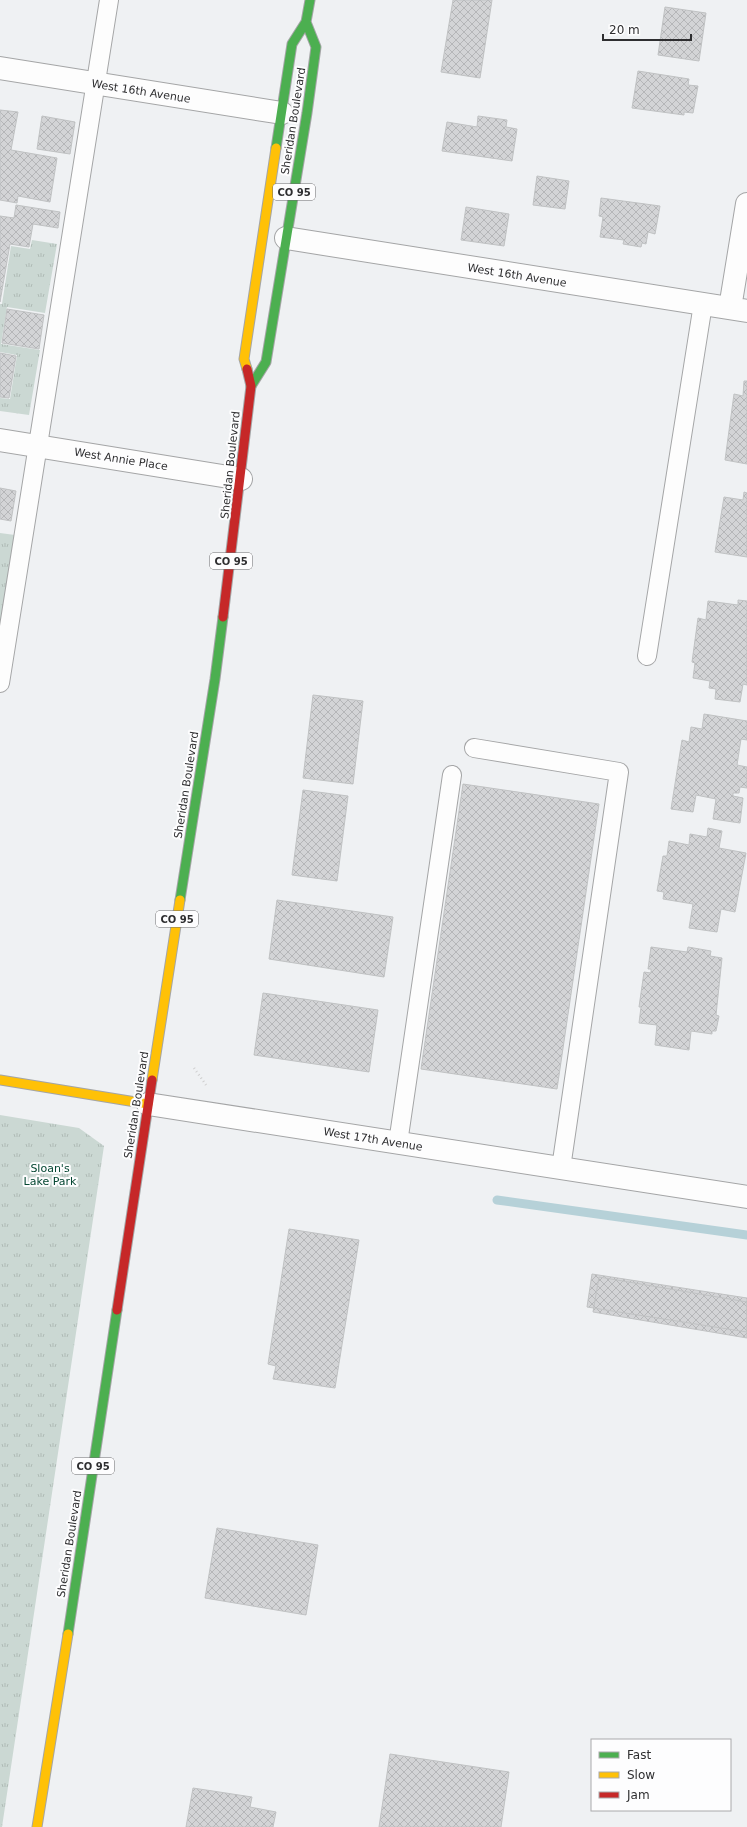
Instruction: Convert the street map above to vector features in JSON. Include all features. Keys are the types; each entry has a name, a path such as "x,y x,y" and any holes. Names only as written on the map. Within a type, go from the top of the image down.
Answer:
{"main road":[{"name":"Sheridan Boulevard","path":"37,1827 67,1642 148,1104 215,679 241,479 251,386 244,359 292,44 306,22 310,0"},
{"name":"Sheridan Boulevard","path":"251,386 266,362 307,112 316,47 306,22"},
{"name":"West 17th Avenue","path":"0,1080 148,1104"}],"street":[{"name":"West 16th Avenue","path":"0,68 282,114"},
{"path":"739,309 747,204"},
{"name":"West 16th Avenue","path":"286,238 739,309"},
{"name":"West Annie Place","path":"0,440 241,479"},
{"name":"West 17th Avenue","path":"148,1104 747,1196"}],"lane":[{"path":"0,683 109,0"},
{"path":"647,656 703,304"},
{"path":"474,748 619,772 561,1168"},
{"path":"398,1142 452,775"}],"path":[{"path":"194,1068 206,1085"}],"green space":[{"path":"32,240 57,244 45,313 7,307 1,344 40,350 29,415 0,411 0,398 10,399 17,355 0,352 0,304 2,304 11,246 30,249"},
{"path":"0,533 15,535 0,630"},
{"name":"Sloan's Lake Park","path":"0,1115 79,1128 104,1146 2,1827 0,1827"}],"building":[{"path":"453,0 492,0 480,78 441,72"},
{"path":"665,7 706,13 699,61 658,55"},
{"path":"638,71 689,79 688,85 698,86 693,113 684,112 684,115 632,108"},
{"path":"0,110 18,112 11,150 57,158 50,202 18,196 17,203 0,200"},
{"path":"42,116 75,122 70,154 37,149"},
{"path":"478,116 507,120 506,127 517,129 512,161 442,151 447,122 477,127"},
{"path":"537,176 569,181 565,209 533,205"},
{"path":"601,198 660,206 655,234 648,232 646,244 642,243 641,247 623,244 624,240 600,237 603,217 599,216"},
{"path":"16,205 60,212 58,228 33,224 29,247 10,244 0,302 0,216 14,218"},
{"path":"466,207 509,214 504,246 461,240"},
{"path":"7,309 44,315 39,349 2,343"},
{"path":"0,353 16,356 9,398 0,397"},
{"path":"744,381 747,381 747,464 725,460 734,394 743,396"},
{"path":"0,488 16,491 11,521 0,519"},
{"path":"744,492 747,493 747,557 715,552 724,497 743,500"},
{"path":"738,600 747,601 747,685 743,684 740,702 715,699 716,689 709,688 710,681 693,678 695,663 692,662 698,618 706,620 708,601 738,605"},
{"path":"313,695 363,701 353,784 303,778"},
{"path":"704,714 747,721 747,740 741,739 737,765 747,767 747,788 740,787 739,793 733,793 733,796 743,798 740,823 713,819 716,799 696,795 693,812 671,809 682,740 689,742 691,727 702,729"},
{"path":"463,784 599,804 557,1089 421,1069"},
{"path":"303,790 348,796 337,881 292,875"},
{"path":"708,828 722,831 719,848 746,853 735,912 721,909 717,932 689,928 693,904 663,899 664,892 657,891 663,856 667,856 669,841 689,845 690,834 707,837"},
{"path":"277,900 393,917 384,977 269,959"},
{"path":"651,947 687,952 688,947 711,951 710,956 722,958 716,1015 719,1016 716,1031 712,1031 712,1034 691,1031 689,1050 655,1045 657,1025 639,1023 641,1007 639,1007 644,972 651,973 651,969 648,969"},
{"path":"263,993 378,1010 369,1072 254,1055"},
{"path":"289,1229 359,1240 335,1388 273,1379 276,1366 268,1364"},
{"path":"592,1274 747,1298 747,1332 587,1307"},
{"path":"599,1277 747,1302 747,1338 593,1312"},
{"path":"217,1528 318,1545 306,1615 205,1598"},
{"path":"390,1754 509,1772 501,1827 379,1827"},
{"path":"193,1788 252,1797 250,1807 276,1812 273,1827 186,1827"}],"waterway":[{"path":"497,1200 747,1235"}],"traffic: fast":[{"path":"276,148 292,44 306,22 310,0"},
{"path":"251,386 266,362 307,113 316,47 306,22"},
{"path":"180,900 215,679 223,617"},
{"path":"68,1634 117,1310"}],"traffic: slow":[{"path":"247,369 244,359 276,148"},
{"path":"152,1080 180,900"},
{"path":"0,1080 148,1104"},
{"path":"37,1827 68,1634"}],"traffic: jam":[{"path":"223,617 251,386 247,369"},
{"path":"117,1310 152,1080"}]}
